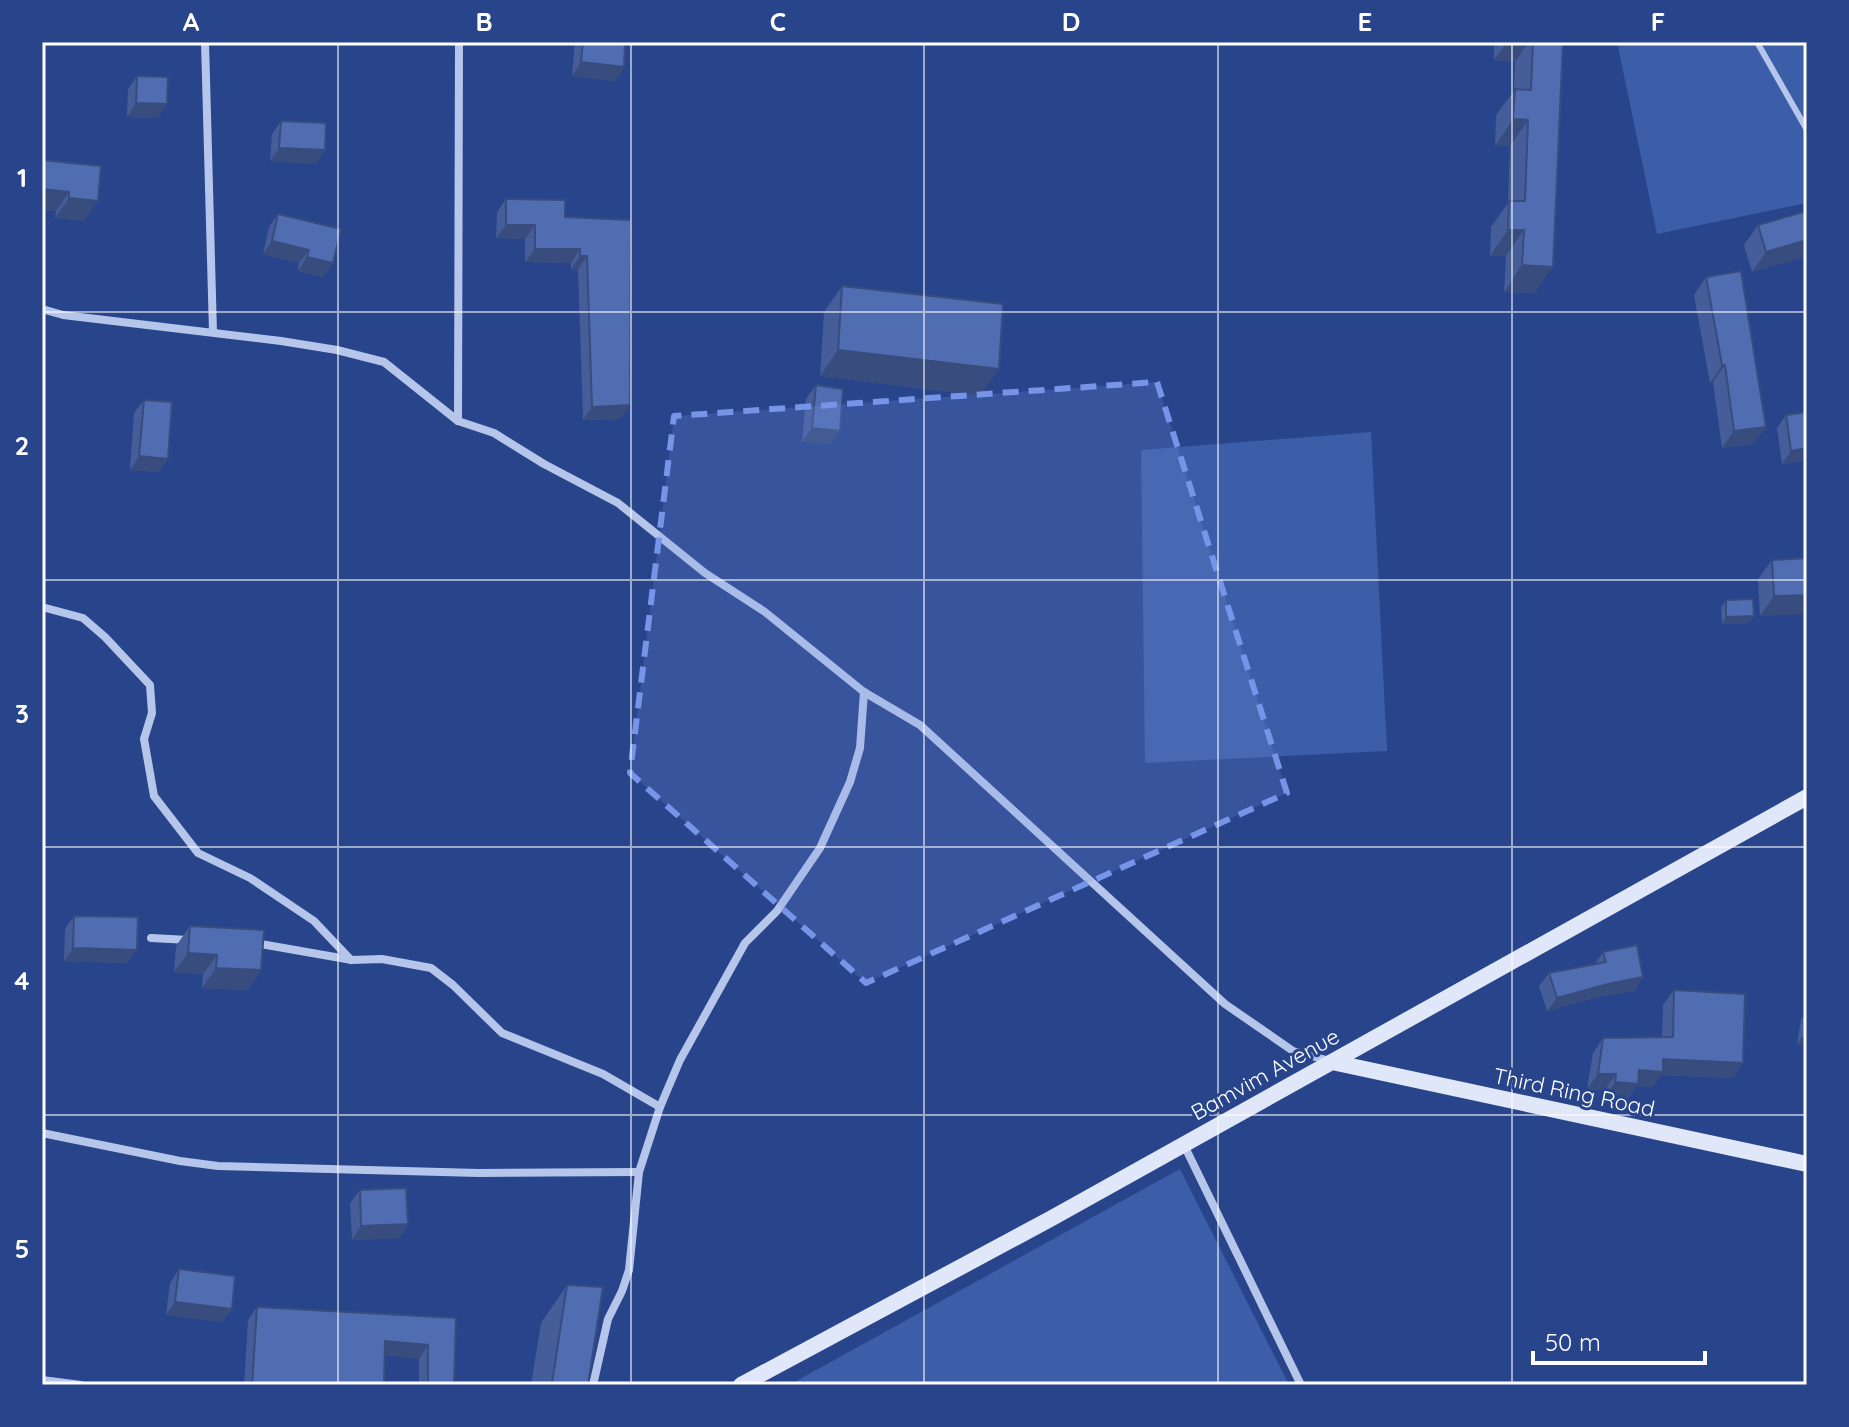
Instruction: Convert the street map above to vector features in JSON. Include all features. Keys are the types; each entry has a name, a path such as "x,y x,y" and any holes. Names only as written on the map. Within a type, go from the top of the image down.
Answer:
{"street":[{"path":"205,42 213,332"},
{"path":"458,421 459,42"},
{"path":"42,309 63,315 337,350 384,362 458,421 494,433 544,464 618,503 705,573 765,612 864,692 920,725 1225,1004 1293,1051 1332,1062"},
{"path":"42,607 83,618 150,685 152,713 144,739 154,796 198,853 250,878 314,921 352,960"},
{"path":"593,1385 608,1319 629,1270 639,1172 660,1107 680,1060 745,943 777,911 820,848 850,782 860,748 864,692"},
{"name":"Bamvim Avenue","path":"741,1385 1184,1144 1807,797"},
{"path":"151,938 198,940"},
{"path":"245,942 352,960 411,962 431,968 502,1033 603,1074 660,1107"},
{"name":"Third Ring Road","path":"1332,1062 1807,1164"},
{"path":"42,1133 218,1166 479,1173 639,1172"},
{"path":"1184,1144 1301,1385"},
{"path":"42,1380 81,1385"}],"lane":[{"path":"1757,42 1807,130"}],"highlighted area":[{"path":"1157,382 1287,793 866,983 630,773 674,416"}],"shaded area":[{"path":"1617,42 1807,42 1807,203 1657,234"},
{"path":"1371,432 1387,751 1145,763 1141,450"},
{"path":"1180,1169 1289,1385 789,1385"}],"building":[{"path":"583,42 625,42 624,67 581,62"},
{"path":"1533,42 1563,42 1553,267 1522,265 1524,230 1508,230 1509,201 1525,201 1528,120 1513,119 1515,89 1531,90"},
{"path":"137,76 168,77 167,104 136,103"},
{"path":"281,121 326,123 325,150 279,148"},
{"path":"42,160 101,166 98,201 69,198 69,192 42,189"},
{"path":"506,199 565,200 565,217 631,220 630,405 592,407 587,256 580,256 580,249 535,249 535,225 506,225"},
{"path":"1807,211 1807,240 1766,252 1758,225"},
{"path":"278,214 341,229 333,263 307,257 309,250 272,241"},
{"path":"1741,271 1766,427 1734,431 1725,365 1722,365 1706,277"},
{"path":"842,286 1003,304 999,369 838,350"},
{"path":"816,385 843,389 840,431 812,428"},
{"path":"144,400 172,402 168,459 139,456"},
{"path":"1807,412 1807,448 1791,451 1786,415"},
{"path":"1807,558 1807,595 1774,596 1772,560"},
{"path":"1753,599 1754,616 1726,617 1726,600"},
{"path":"74,916 138,917 137,950 73,948"},
{"path":"190,926 264,930 261,970 216,968 217,955 188,953"},
{"path":"1637,945 1643,977 1557,998 1549,973 1606,962 1603,952"},
{"path":"1674,990 1745,994 1743,1063 1663,1059 1663,1072 1639,1070 1638,1084 1615,1082 1616,1074 1598,1074 1603,1038 1673,1037"},
{"path":"406,1188 408,1224 361,1226 360,1190"},
{"path":"179,1269 235,1276 232,1309 175,1302"},
{"path":"567,1285 603,1287 588,1385 552,1383"},
{"path":"257,1307 456,1318 454,1385 428,1385 428,1345 385,1341 384,1385 252,1385"}]}
